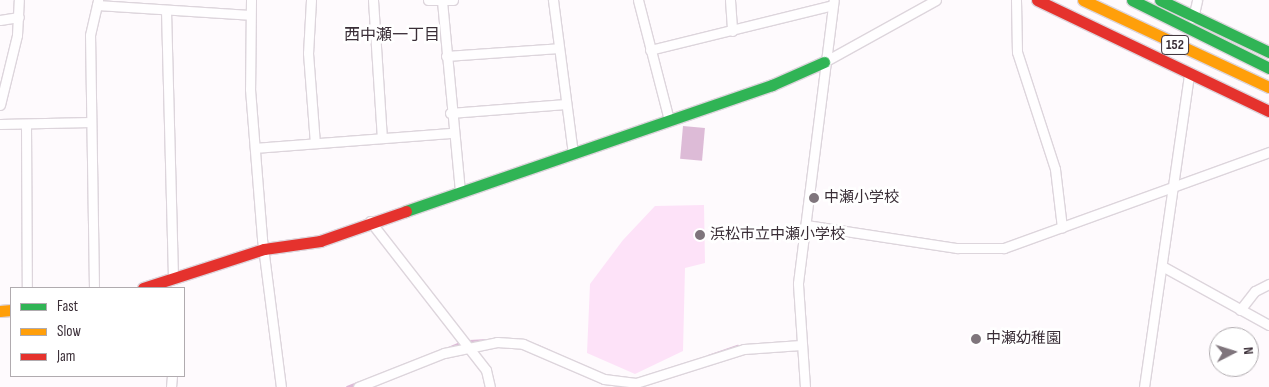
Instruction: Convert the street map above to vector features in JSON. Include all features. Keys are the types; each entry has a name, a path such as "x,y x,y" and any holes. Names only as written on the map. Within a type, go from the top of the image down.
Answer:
{"main road":[{"path":"1037,0 1269,111"},
{"name":"152","path":"1083,0 1269,87"},
{"name":"152","path":"1132,0 1269,68"},
{"path":"1160,0 1193,18 1269,52"},
{"path":"148,287 171,282 264,249 320,241 370,221 772,86 824,62"}],"street":[{"path":"0,105 19,17 19,0"},
{"path":"251,0 255,148 264,249 281,387"},
{"path":"311,0 308,53 315,143"},
{"path":"373,0 382,138"},
{"path":"428,0 453,0"},
{"path":"553,0 573,154"},
{"path":"638,0 669,120"},
{"path":"730,0 732,30"},
{"path":"824,62 936,0"},
{"path":"1016,0 1017,52 1055,169 1062,228"},
{"path":"1193,18 1196,0"},
{"path":"442,1 450,113 460,192"},
{"path":"94,287 90,35 98,2 166,10 250,15"},
{"path":"650,50 833,2 824,62 798,283 805,387"},
{"path":"166,10 171,282"},
{"path":"0,20 19,17"},
{"path":"446,56 559,48"},
{"path":"1144,387 1189,73"},
{"path":"450,113 566,104"},
{"path":"0,124 91,122"},
{"path":"26,124 27,287"},
{"path":"255,148 452,133"},
{"path":"806,225 957,248 1004,248 1269,152"},
{"path":"370,221 486,370 490,387"},
{"path":"1162,266 1269,325"},
{"path":"1240,310 1255,291 1269,284"},
{"path":"358,387 467,346 522,344 604,379 636,383 744,349 801,345"}],"shaded area":[{"path":"683,126 705,128 702,161 680,159"},
{"path":"704,205 705,263 685,268 683,351 635,374 587,353 590,284 623,240 655,206"}],"waterway":[{"path":"469,341 487,340"},
{"path":"446,349 458,344"},
{"path":"536,345 550,351"},
{"path":"708,356 737,346"},
{"path":"347,387 357,383"}],"traffic: fast":[{"path":"1132,0 1269,68"},
{"path":"1160,0 1269,52"},
{"path":"406,211 772,85 824,62"}],"traffic: slow":[{"path":"1083,0 1269,87"},
{"path":"0,311 10,310"}],"traffic: jam":[{"path":"1037,0 1269,111"},
{"path":"146,287 264,249 320,241 406,211"}],"place":[{"name":"中瀬小学校","path":"814,198"},
{"name":"浜松市立中瀬小学校","path":"700,235"},
{"name":"中瀬幼稚園","path":"976,339"}],"district":[{"name":"西中瀬一丁目","path":"392,36"}]}
